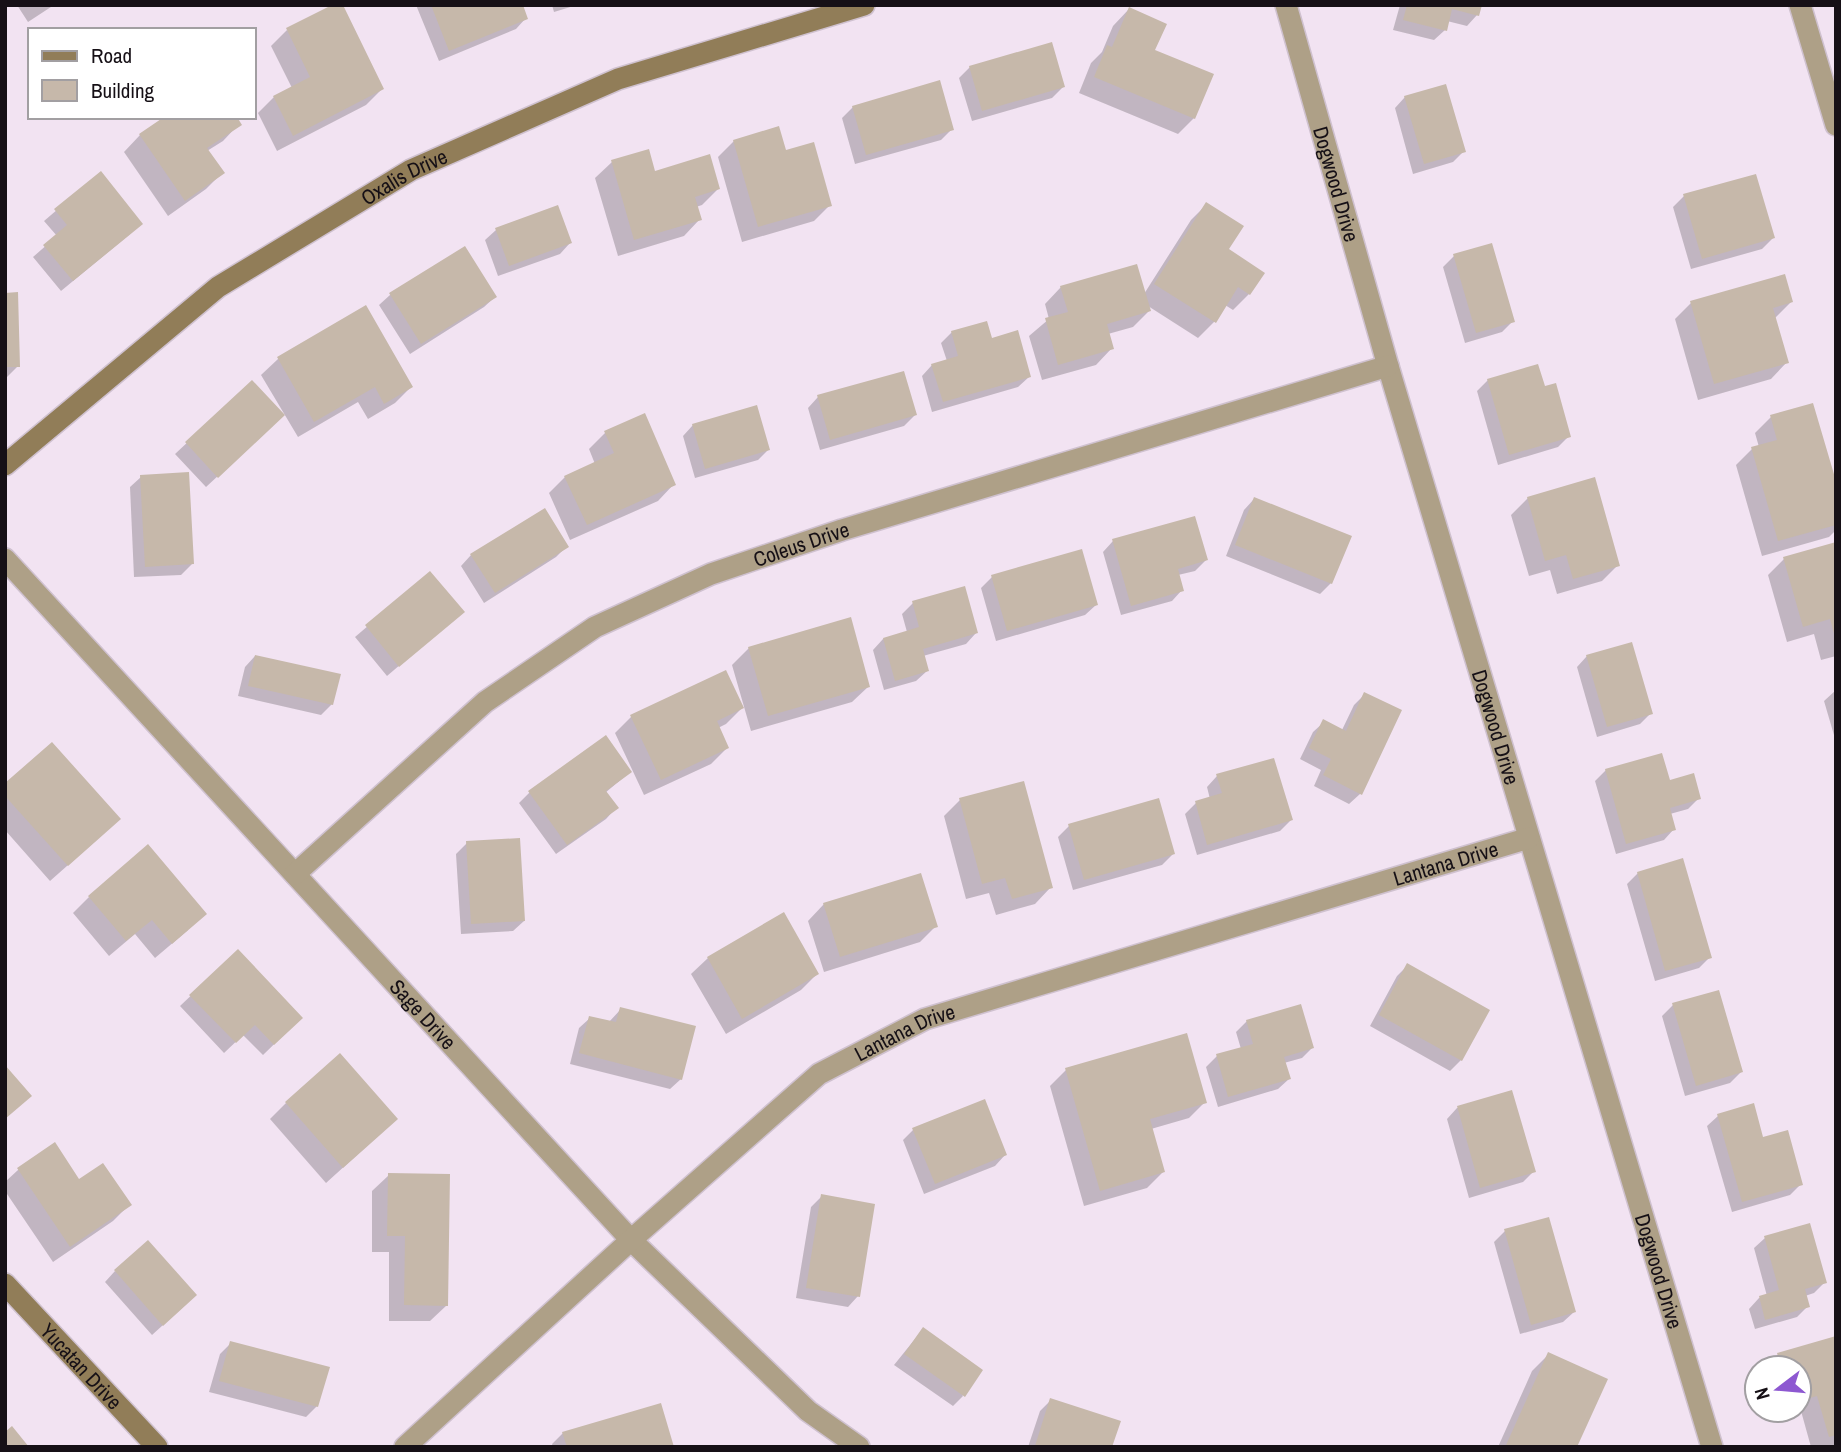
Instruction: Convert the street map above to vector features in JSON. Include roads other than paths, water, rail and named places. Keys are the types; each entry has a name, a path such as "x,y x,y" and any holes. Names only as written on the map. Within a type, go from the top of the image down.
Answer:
{"street":[{"name":"Oxalis Drive","path":"5,465 218,287 411,170 618,79 864,5"},
{"name":"Dogwood Drive","path":"1286,5 1388,366 1712,1447"},
{"path":"1800,5 1836,125"},
{"name":"Coleus Drive","path":"295,874 485,702 595,627 711,574 842,530 1388,366"},
{"name":"Sage Drive","path":"5,559 631,1240 808,1411 859,1447"},
{"name":"Lantana Drive","path":"405,1447 631,1240 818,1074 925,1019 1529,838"},
{"name":"Yucatan Drive","path":"5,1283 157,1447"}]}
